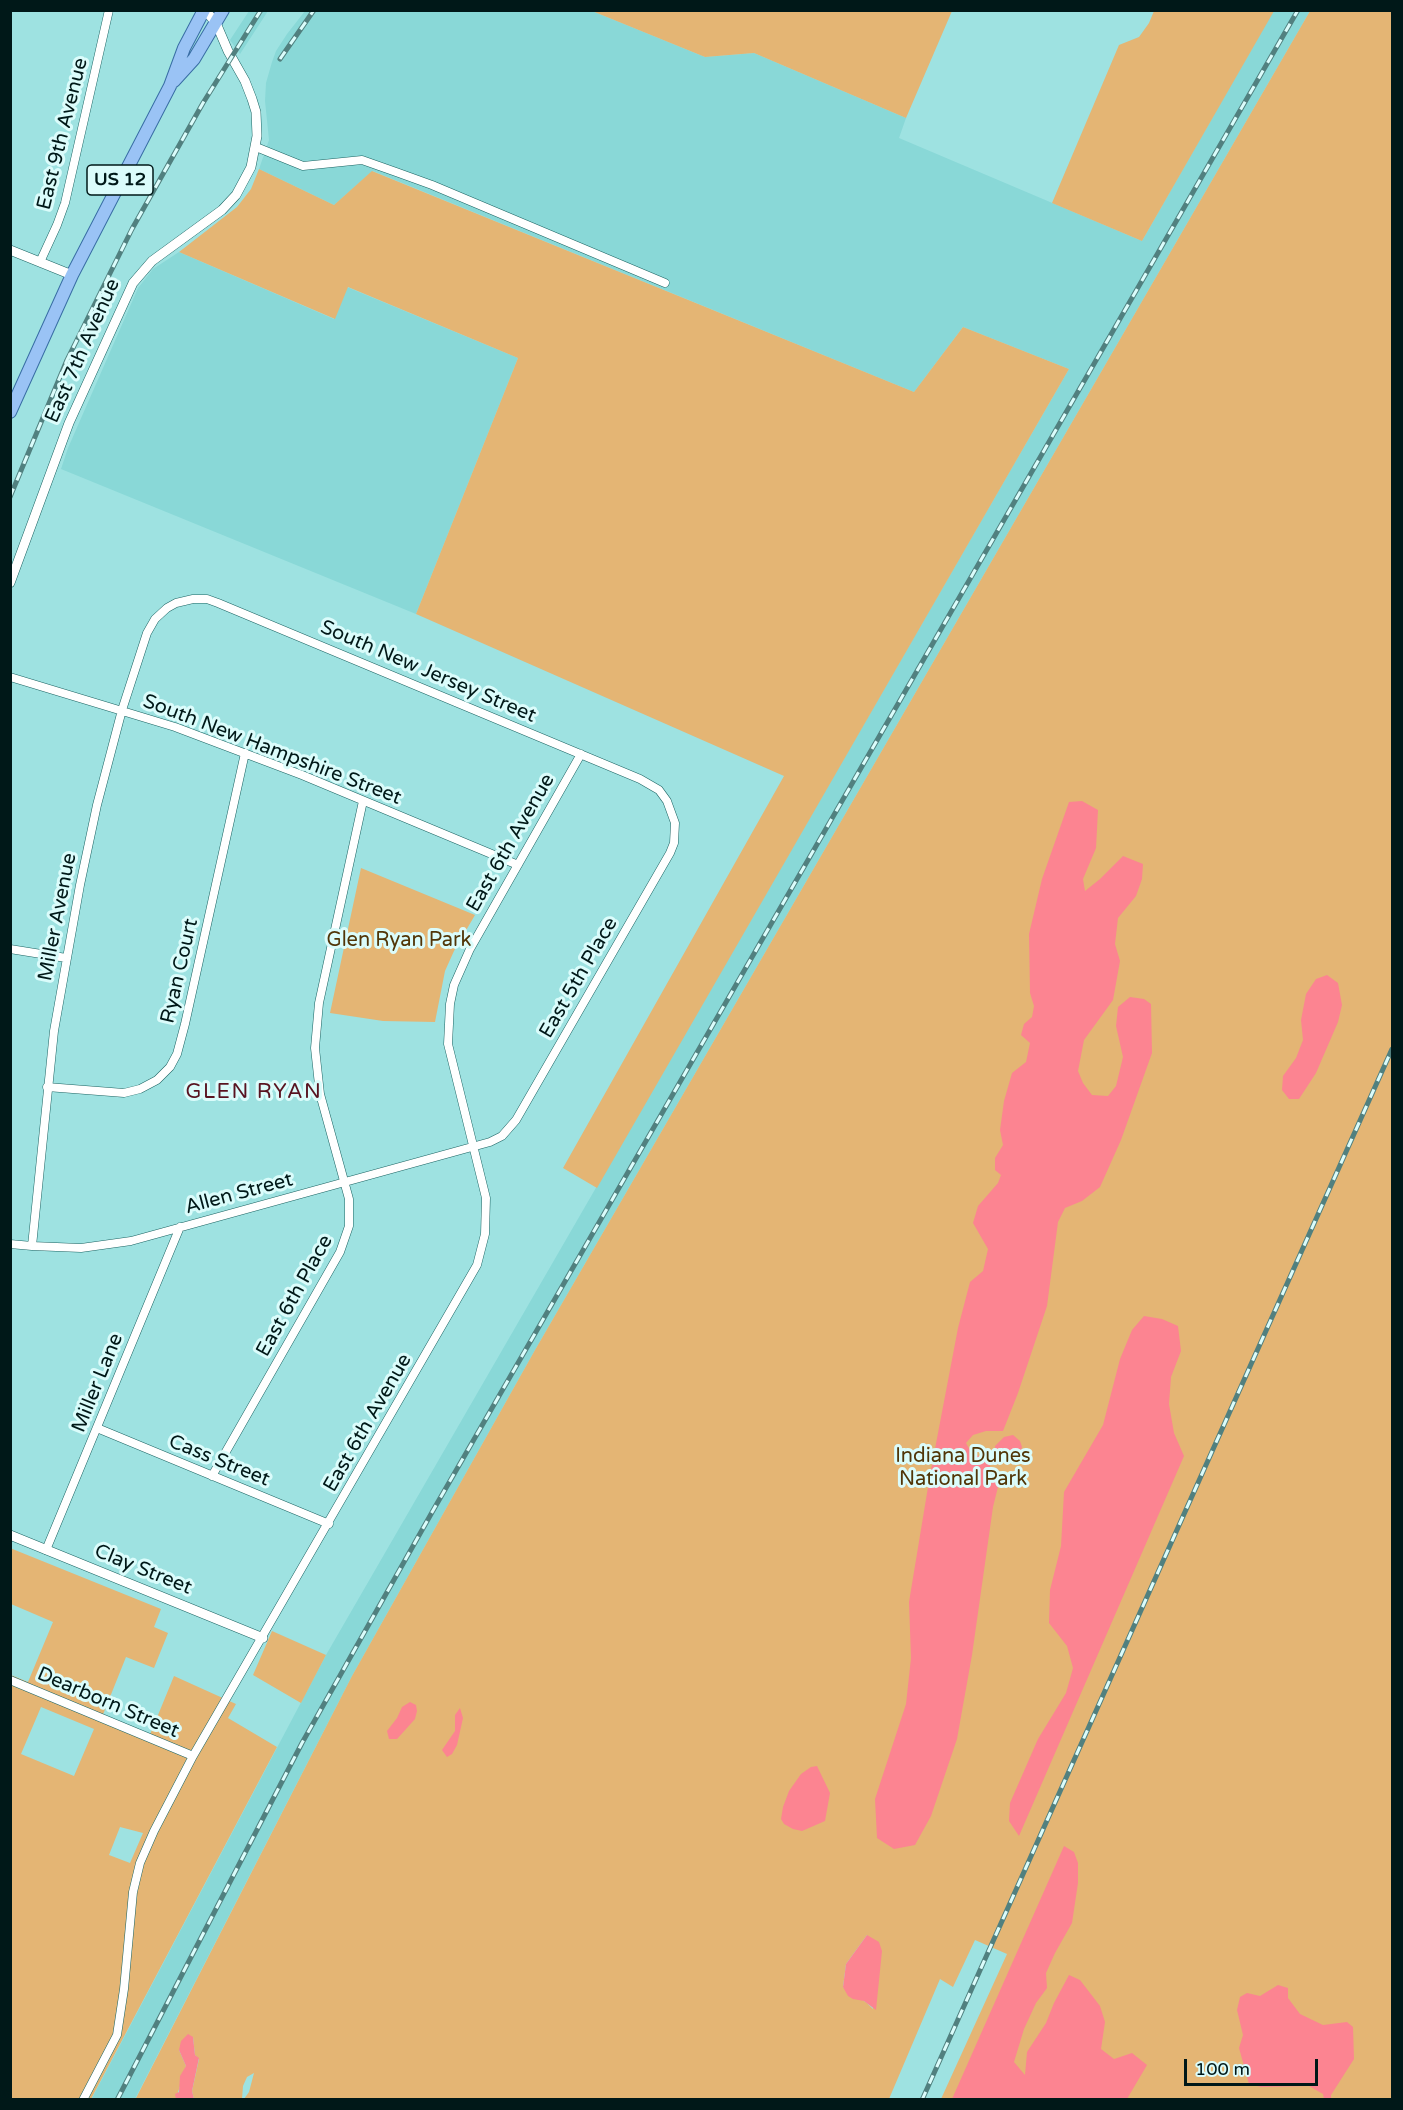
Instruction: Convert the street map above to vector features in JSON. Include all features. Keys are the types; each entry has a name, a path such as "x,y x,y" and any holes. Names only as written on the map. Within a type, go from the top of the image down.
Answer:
{"main road":[{"name":"US 12","path":"10,412 72,275 170,86 184,48 204,10"},
{"name":"US 12","path":"170,86 194,59 223,10"}],"street":[{"name":"East 9th Avenue","path":"40,262 65,203 109,10"},
{"name":"East 7th Avenue","path":"10,583 69,423 133,283 152,261 208,222 229,203 247,177 256,147 257,125 252,99 216,23 204,10"},
{"path":"256,147 303,166 362,160 432,185 666,283"},
{"path":"10,250 72,275"},
{"name":"South New Jersey Street","path":"167,608 193,599 207,599 218,603 650,784 659,790 667,801"},
{"name":"Miller Avenue","path":"32,1246 47,1087 66,958 98,805 122,710 147,633 155,619 167,608"},
{"name":"South New Hampshire Street","path":"10,677 175,727 245,753 518,865"},
{"name":"Ryan Court","path":"47,1087 124,1093 140,1089 157,1080 170,1067 177,1054 185,1024 245,753"},
{"name":"East 6th Avenue","path":"83,2100 117,2035 124,1989 130,1914 140,1863 193,1756 477,1265 487,1216 484,1190 448,1044 450,1004 460,967 581,754"},
{"name":"East 6th Place","path":"212,1476 346,1239 350,1212 320,1094 316,1069 315,1037 319,1003 363,801"},
{"name":"East 5th Place","path":"473,1146 502,1136 516,1120 664,864 674,843 675,833 672,813 667,801"},
{"path":"10,949 66,958"},
{"name":"Allen Street","path":"10,1244 81,1248 131,1241 473,1146"},
{"name":"Miller Lane","path":"46,1550 180,1227"},
{"name":"Cass Street","path":"97,1428 329,1524"},
{"name":"Clay Street","path":"10,1535 263,1638"},
{"name":"Dearborn Street","path":"10,1680 193,1756"}],"shaded area":[{"path":"249,11 268,11 240,54 230,40"},
{"path":"305,11 592,11 705,57 754,53 906,118 899,138 1142,241 1273,11 1310,11 535,1350 352,1676 135,2099 91,2100 326,1655 1069,369 963,327 914,392 373,171 334,205 259,169 269,140 265,101 266,83 272,62 287,34"},
{"path":"179,252 334,319 347,287 518,358 416,614 61,469 138,288 153,269"},
{"path":"1082,801 1098,810 1096,848 1083,879 1085,891 1123,856 1143,864 1142,879 1136,896 1118,918 1115,944 1120,961 1113,1000 1084,1040 1078,1071 1092,1095 1108,1096 1116,1086 1123,1057 1116,1026 1118,1007 1130,997 1144,999 1151,1004 1152,1053 1121,1140 1100,1187 1082,1201 1065,1208 1058,1222 1047,1306 1003,1431 986,1431 973,1435 966,1443 971,1452 988,1461 998,1487 993,1507 972,1655 957,1739 931,1816 915,1845 894,1849 877,1838 875,1799 906,1704 911,1658 909,1602 958,1328 970,1282 983,1271 988,1249 973,1223 978,1206 998,1183 1001,1175 995,1170 995,1158 1003,1145 1000,1130 1004,1101 1012,1073 1026,1062 1030,1043 1021,1035 1024,1024 1032,1017 1034,1006 1030,993 1029,934 1042,879 1069,802"},
{"path":"1327,975 1338,983 1342,1005 1338,1022 1316,1073 1299,1099 1289,1099 1282,1090 1283,1076 1296,1058 1303,1040 1301,1020 1306,994 1316,979"},
{"path":"1144,1316 1162,1319 1178,1326 1181,1351 1171,1377 1169,1404 1174,1433 1184,1456 1019,1836 1009,1821 1010,1803 1038,1739 1066,1693 1073,1668 1067,1646 1049,1623 1050,1590 1061,1546 1064,1492 1103,1425 1120,1359 1132,1330"},
{"path":"1013,1435 1020,1441 1022,1447 1020,1453 1000,1459 995,1453 995,1446 1004,1437"},
{"path":"410,1702 416,1705 415,1719 397,1739 389,1739 387,1731 402,1707"},
{"path":"460,1708 463,1718 457,1745 452,1754 447,1757 442,1750 455,1731 455,1715"},
{"path":"817,1766 830,1793 825,1821 802,1831 793,1829 784,1824 781,1819 789,1791 801,1774"},
{"path":"1064,1846 1074,1852 1078,1863 1078,1883 1072,1923 1046,1973 1047,1988 1036,2003 1024,2029 1014,2062 1025,2075 1027,2052 1046,2023 1069,1975 1080,1980 1100,2006 1105,2022 1101,2049 1114,2059 1132,2053 1147,2065 1127,2099 952,2099"},
{"path":"867,1935 879,1942 882,1951 876,2010 864,2001 848,1996 843,1987 846,1964"},
{"path":"1278,1985 1288,1988 1288,1998 1300,2014 1323,2025 1347,2022 1353,2027 1354,2059 1331,2095 1331,2099 1324,2099 1323,2094 1309,2086 1261,2087 1249,2084 1239,2048 1243,2035 1237,2010 1240,1997 1247,1993 1260,1996"},
{"path":"188,2034 193,2037 195,2055 199,2058 192,2091 194,2099 176,2099 175,2094 179,2092 180,2076 186,2066 179,2050 181,2041"}],"green space":[{"path":"592,11 952,11 906,118 754,53 705,57"},
{"path":"1154,11 1274,11 1142,241 1052,203 1119,45 1139,37"},
{"name":"Indiana Dunes National Park","path":"1310,11 1392,11 1392,2099 941,2099 1007,1954 975,1940 953,1987 940,1979 889,2099 244,2099 249,2092 254,2073 247,2077 243,2086 242,2099 194,2099 192,2091 199,2059 195,2055 193,2037 179,2050 186,2066 176,2099 135,2100 352,1676 535,1350","holes":["867,1935 873,2009 843,1987 846,1964"]},
{"path":"259,169 334,205 372,171 914,392 963,327 1069,369 597,1188 563,1168 784,776 416,614 518,358 348,287 335,319 179,252 237,207 251,189"},
{"name":"Glen Ryan Park","path":"361,868 475,915 445,971 435,1022 383,1021 330,1013"},
{"path":"10,1548 161,1609 154,1627 168,1633 154,1668 126,1657 102,1717 149,1737 174,1676 236,1704 228,1718 277,1747 91,2099 11,2099 11,1675 28,1682 53,1622 11,1604","holes":["41,1707 94,1729 74,1776 21,1754","120,1827 143,1833 130,1863 109,1855"]},
{"path":"272,1631 326,1655 301,1703 253,1675"}],"railway":[{"path":"10,497 67,360 132,229 203,103 261,10"},
{"path":"280,59 314,10"},
{"path":"117,2100 302,1743 435,1507 1298,10"},
{"path":"922,2100 1392,1049"}],"district":[{"name":"GLEN RYAN","path":"254,1092"}]}
